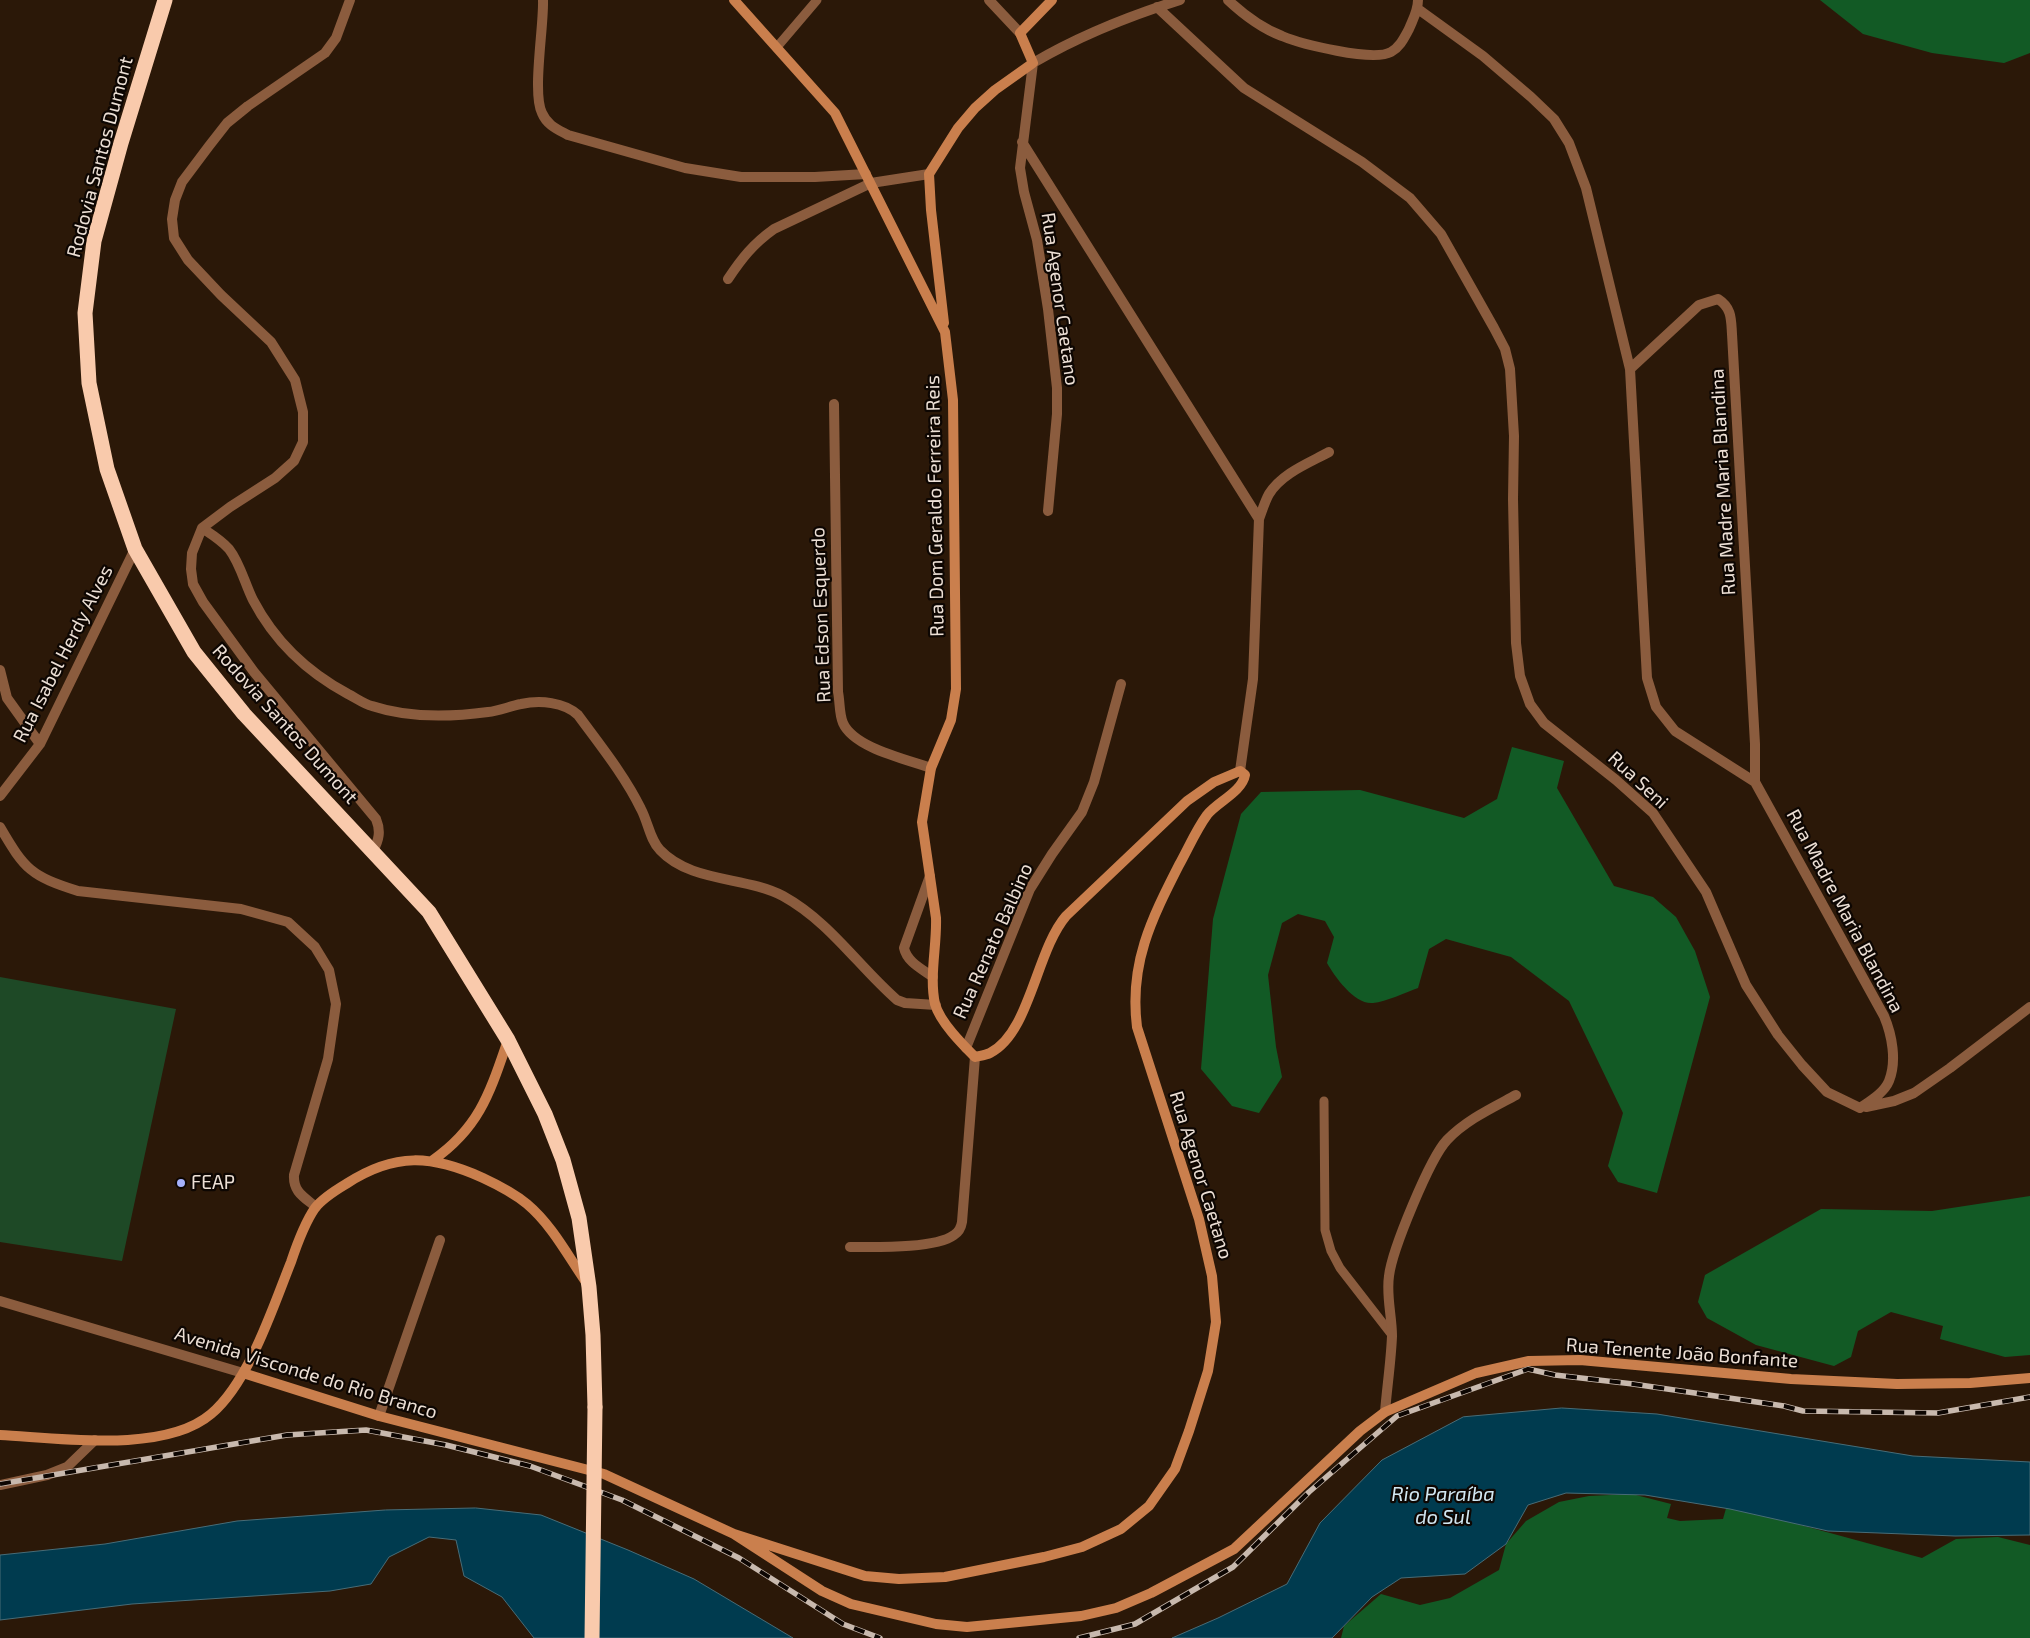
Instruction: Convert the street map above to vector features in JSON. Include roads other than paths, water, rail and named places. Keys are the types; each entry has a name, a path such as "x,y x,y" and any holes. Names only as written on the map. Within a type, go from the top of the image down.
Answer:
{"highway":[{"name":"Rodovia Santos Dumont","path":"165,0 121,143 94,241 85,312 89,383 107,469 135,549 194,652 244,714 429,912 508,1040 545,1114 563,1160 579,1218 590,1287 595,1407 592,1638"}],"street":[{"path":"350,0 336,38 325,53 248,106 227,123 182,182 172,218 174,238 188,260 221,295 271,342 295,380 303,412 303,442 294,461 274,478 202,528 192,553 191,569 193,584 203,602 254,672 376,819 380,828 373,851"},
{"path":"543,0 544,20 538,91 541,112 550,126 568,134 685,168 741,177 869,179 929,174"},
{"name":"Rua Dom Geraldo Ferreira Reis","path":"734,0 836,113 945,332 952,400 956,689 951,720 931,768 922,822 937,934 933,977 936,1005 949,1028 975,1057"},
{"path":"989,0 1020,34 1032,63"},
{"path":"1020,34 1052,0"},
{"path":"945,332 931,210 929,174 958,128 975,108 995,90 1032,63 1056,49 1157,7 1180,0"},
{"path":"1228,0 1246,16 1282,36 1341,52 1368,55 1389,53 1401,44 1418,4"},
{"name":"Rua Madre Maria Blandina","path":"1418,4 1531,97 1554,120 1570,143 1586,188 1630,369 1647,678 1656,706 1675,731 1755,782 1884,1016 1890,1031 1892,1044 1892,1061 1888,1082 1876,1097 1860,1108"},
{"name":"Rua Seni","path":"1157,7 1244,88 1362,162 1410,198 1440,234 1478,297 1505,349 1511,376 1514,436 1513,499 1516,643 1520,676 1530,704 1544,723 1616,780 1653,813 1706,892 1746,985 1778,1035 1802,1066 1827,1092 1860,1108"},
{"name":"Rua Agenor Caetano","path":"1032,63 1022,142 1021,179 1037,240 1048,309 1057,388 1056,424 1048,511"},
{"path":"1022,142 1103,274 1259,519"},
{"path":"728,279 744,255 774,229 869,179"},
{"name":"Rua Madre Maria Blandina","path":"1630,369 1699,305 1718,299 1726,304 1730,317 1738,423 1755,744 1755,782"},
{"name":"Rua Edson Esquerdo","path":"834,404 838,692 843,722 854,737 868,746 931,768"},
{"name":"Rua Agenor Caetano","path":"734,1534 865,1576 899,1579 945,1577 1044,1558 1082,1547 1121,1529 1149,1506 1175,1469 1208,1371 1216,1322 1215,1299 1212,1276 1199,1219 1137,1027 1134,1003 1136,977 1147,933 1158,907 1202,822 1212,808 1244,780 1244,773 1240,771 1253,679 1259,519 1268,495 1278,483 1289,474 1329,452"},
{"path":"202,528 230,550 253,600 273,634 295,656 327,682 370,706 397,713 439,715 490,712 523,703 541,702 571,708 618,771 641,809 659,849 669,858 677,864 699,872 781,895 804,909 838,939 897,1000 936,1005"},
{"name":"Rua Isabel Herdy Alves","path":"0,796 40,744 135,549"},
{"path":"0,670 7,698 40,744"},
{"name":"Rua Renato Balbino","path":"966,1048 1030,889 1085,805 1094,782 1121,684"},
{"path":"850,1247 888,1248 911,1246 944,1240 955,1235 960,1229 975,1057 990,1054 1001,1045 1019,1021 1050,941 1057,927 1066,916 1200,791 1240,771"},
{"path":"0,827 17,856 27,867 32,872 54,883 78,891 241,909 288,922 315,947 329,970 336,1004 328,1059 294,1175 294,1184 296,1191 316,1207"},
{"path":"930,876 904,948 905,953 914,964 933,977"},
{"path":"1860,1108 1894,1101 1914,1094 2030,1007"},
{"path":"433,1160 453,1146 470,1127 492,1085 508,1040"},
{"path":"1385,1412 1392,1335 1388,1290 1392,1259 1435,1156 1445,1142 1459,1129 1516,1095"},
{"path":"0,1436 95,1440 132,1439 166,1435 191,1427 211,1414 243,1373 270,1314 300,1236 316,1207 342,1186 374,1168 398,1162 433,1160 490,1181 526,1203 543,1219 590,1287"},
{"path":"379,1416 440,1240"},
{"name":"Avenida Visconde do Rio Branco","path":"0,1301 243,1373 379,1416 604,1474"},
{"name":"Rua Tenente João Bonfante","path":"604,1474 734,1534 822,1591 851,1604 904,1618 936,1624 967,1626 1081,1616 1116,1608 1151,1593 1234,1549 1346,1444 1385,1412 1476,1373 1529,1362 1580,1360 1791,1379 1897,1384 1970,1383 2030,1378"},
{"path":"0,1485 47,1475 67,1467 95,1440"}],"lane":[{"path":"777,47 816,0"},
{"path":"1324,1101 1325,1230 1331,1251 1340,1268 1392,1335"}],"water":[{"name":"Rio Paraíba do Sul","path":"1562,1408 1657,1414 1913,1456 2030,1462 2030,1535 1955,1536 1828,1531 1730,1509 1645,1495 1566,1493 1528,1505 1506,1544 1465,1574 1401,1578 1372,1597 1332,1638 1172,1638 1287,1584 1320,1523 1382,1460 1463,1417"},
{"path":"476,1508 541,1515 628,1550 694,1579 793,1638 534,1638 502,1597 464,1576 456,1540 429,1537 389,1557 371,1584 330,1591 132,1604 0,1620 0,1555 105,1544 237,1521 385,1510"}],"railway":[{"path":"1079,1638 1135,1624 1233,1567 1309,1492 1397,1416 1528,1369 1555,1375 1633,1384 1784,1406 1803,1411 1938,1413 2030,1397"},
{"path":"0,1484 287,1435 366,1430 446,1445 530,1466 622,1500 739,1558 843,1624 880,1638"}],"place":[{"name":"FEAP","path":"181,1183"}]}
